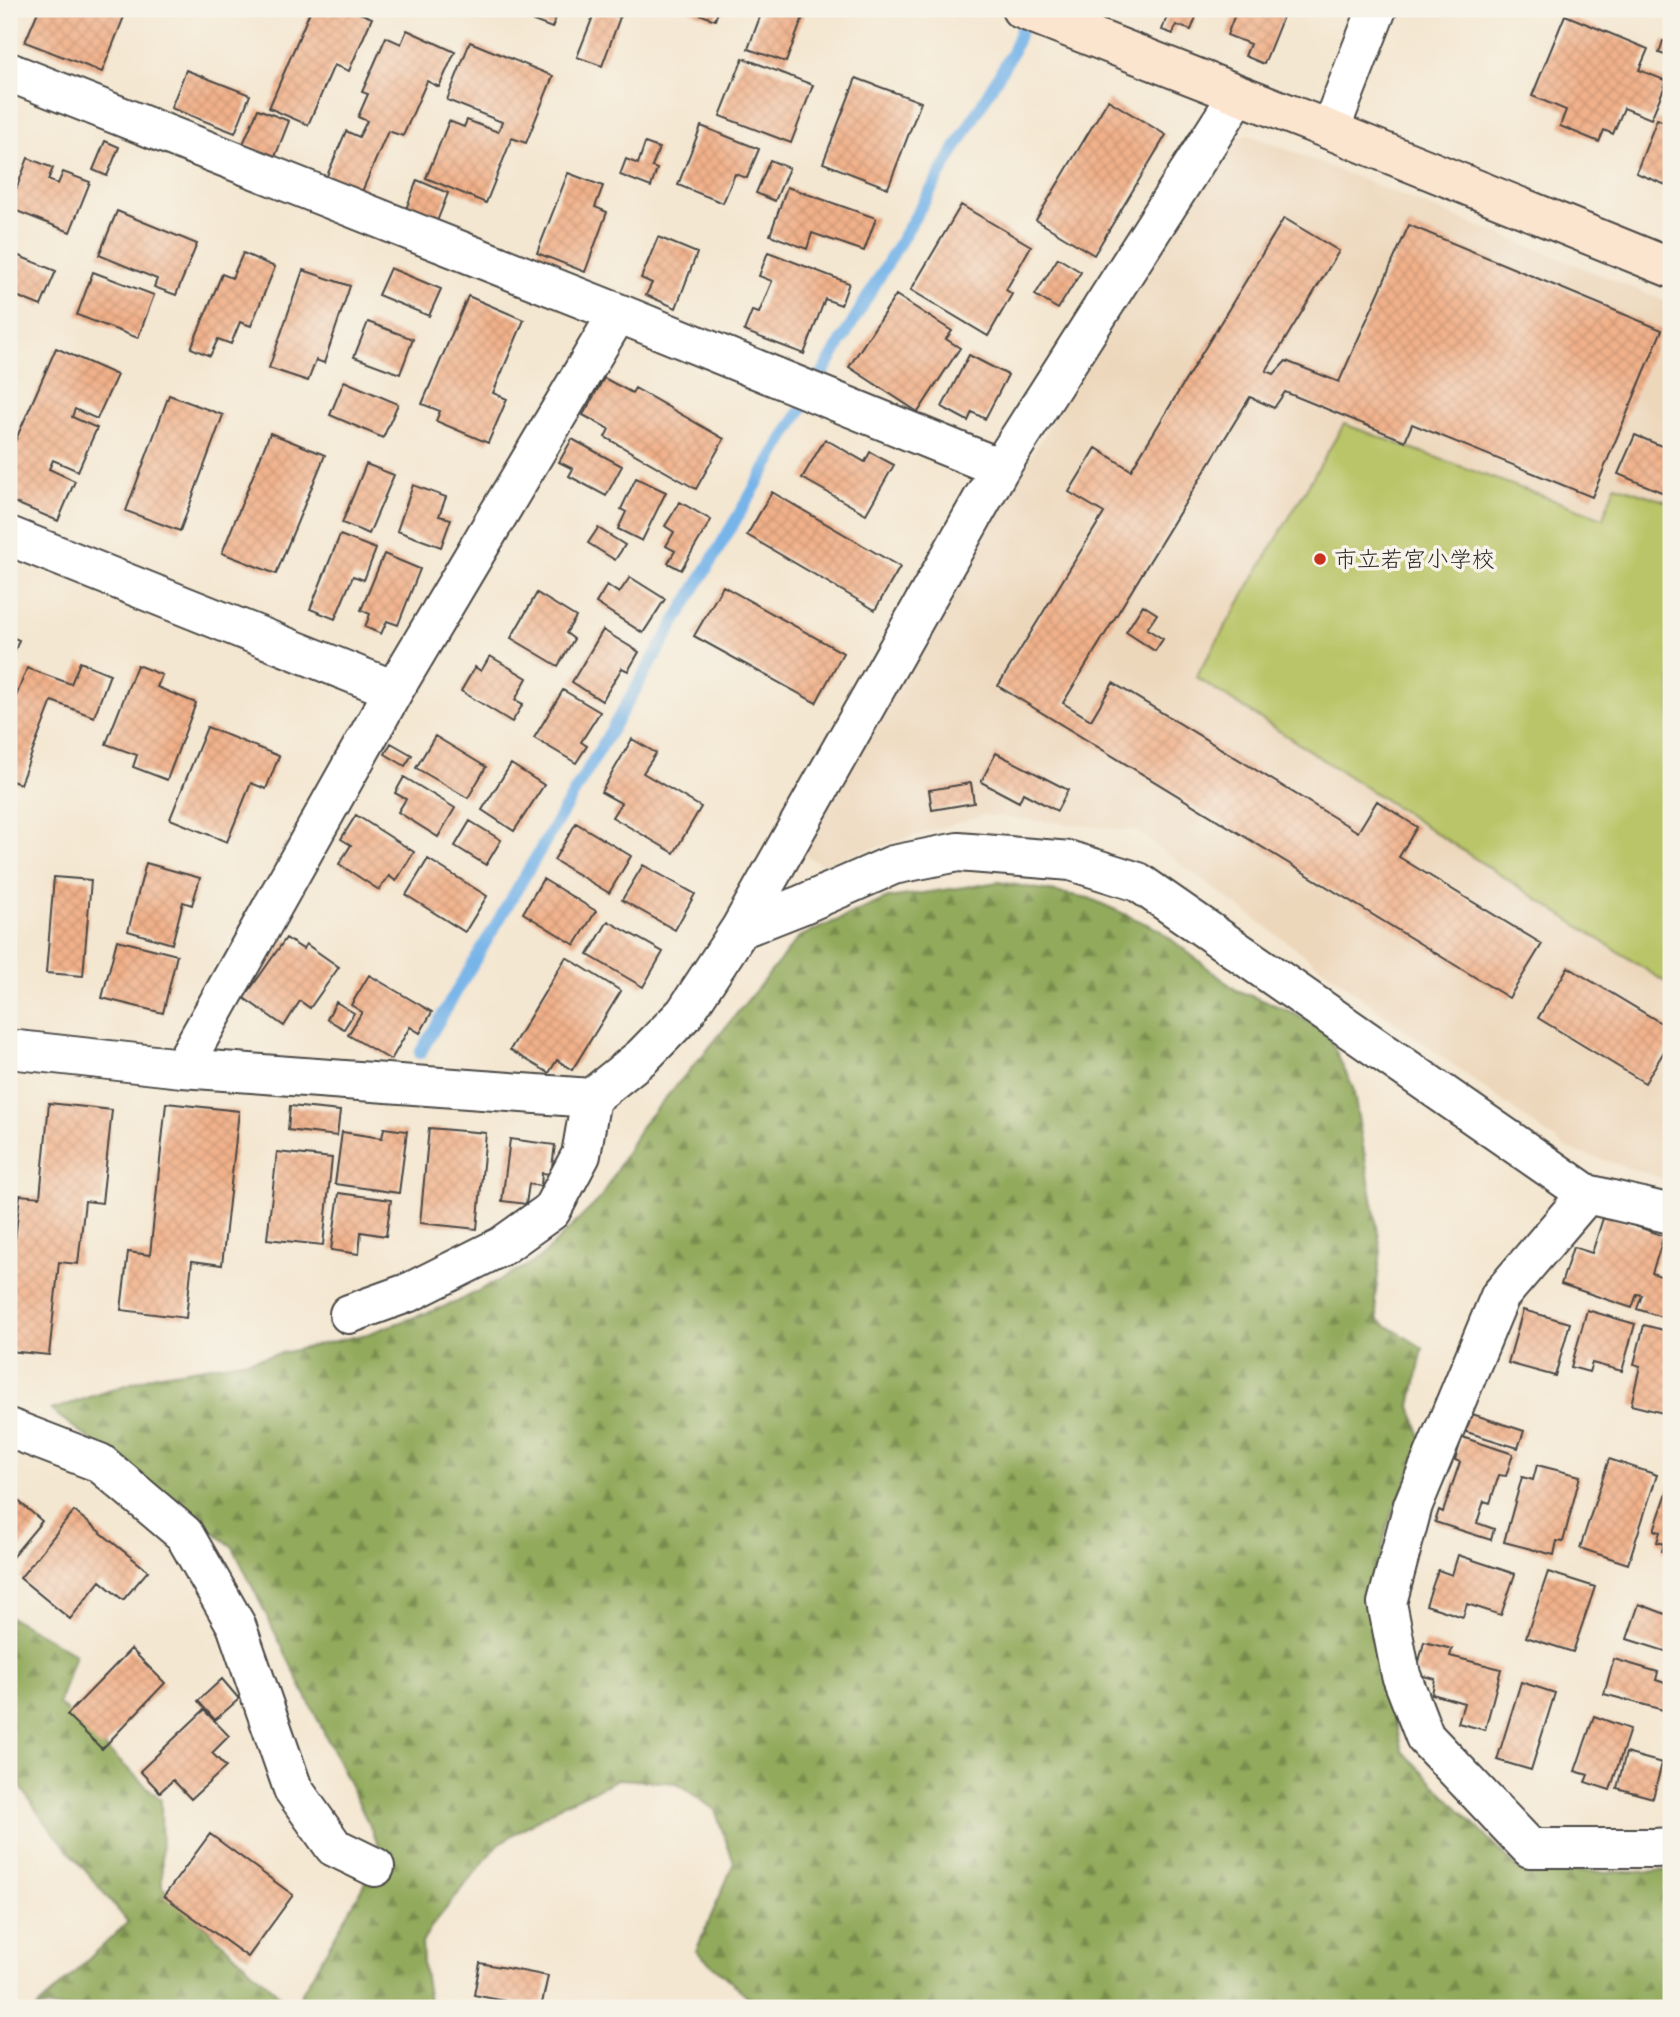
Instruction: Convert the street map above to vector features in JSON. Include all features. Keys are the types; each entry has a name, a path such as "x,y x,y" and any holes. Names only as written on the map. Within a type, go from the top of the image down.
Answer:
{"street":[{"path":"1021,9 1671,268"},
{"path":"1330,130 1377,9"},
{"path":"9,72 618,313 1000,468"},
{"path":"349,1314 410,1292 502,1246 551,1211 581,1155 592,1098 642,1057 685,1013 740,929 1000,468 1238,95"},
{"path":"181,1068 394,690 618,313"},
{"path":"9,537 394,690"},
{"path":"740,929 893,865 958,852 1071,861 1138,882 1587,1194 1671,1214"},
{"path":"9,1049 181,1068 592,1098"},
{"path":"1587,1194 1500,1296 1413,1505 1387,1602 1401,1675 1425,1737 1530,1848 1671,1847"},
{"path":"9,1428 100,1463 184,1534 236,1625 293,1789 334,1847 375,1867"}],"shaded area":[{"name":"市立若宮小学校","path":"1248,134 1671,303 1671,1181 1567,1149 1136,831 983,815 822,864 795,850 1216,147"}],"green space":[{"path":"1344,424 1603,518 1615,485 1671,503 1671,986 1196,677"},
{"path":"999,882 1089,898 1158,929 1236,990 1285,1009 1319,1027 1330,1039 1353,1088 1381,1250 1375,1299 1378,1320 1423,1348 1411,1406 1423,1444 1387,1526 1371,1610 1402,1751 1520,1871 1671,1870 1671,2008 761,2008 696,1951 734,1863 715,1810 677,1783 618,1779 560,1806 498,1844 431,1927 422,1943 430,2008 293,2008 383,1853 233,1547 51,1410 156,1375 255,1359 367,1334 457,1302 538,1260 601,1198 641,1126 799,937 888,898"},
{"path":"9,1616 75,1654 59,1704 161,1800 162,1887 293,2008 37,2008 128,1922 41,1817 9,1769"}],"building":[{"path":"39,9 127,9 102,72 25,42"},
{"path":"311,9 350,9 372,18 349,71 334,65 308,125 269,108"},
{"path":"526,9 559,9 552,28 523,17"},
{"path":"596,9 620,17 602,66 577,57"},
{"path":"686,9 719,9 715,20"},
{"path":"763,9 806,9 786,62 748,49"},
{"path":"1162,9 1199,9 1191,30 1176,25 1173,34 1162,30 1168,14 1161,12"},
{"path":"1237,9 1286,9 1264,64 1245,56 1250,44 1227,35"},
{"path":"1565,15 1648,49 1639,70 1667,81 1651,119 1624,108 1613,134 1604,130 1599,142 1560,126 1566,110 1532,96"},
{"path":"407,30 455,52 439,87 427,81 403,136 388,131 361,194 326,178 346,131 359,137 367,121 358,117 368,94 362,92 386,37 401,44"},
{"path":"1663,41 1671,44 1671,57 1659,53"},
{"path":"470,42 553,76 526,143 512,138 486,203 426,178 449,121 464,127 467,120 498,132 502,122 447,100"},
{"path":"743,58 813,85 791,143 720,116"},
{"path":"186,70 250,95 235,133 171,108"},
{"path":"856,78 921,102 888,188 823,163"},
{"path":"1108,100 1166,135 1094,255 1036,220"},
{"path":"258,109 289,121 275,157 243,144"},
{"path":"1657,119 1671,125 1671,187 1636,173"},
{"path":"701,126 759,149 747,178 735,174 723,203 678,185"},
{"path":"105,141 119,147 107,176 93,170"},
{"path":"645,143 659,148 652,167 657,169 651,187 620,175 626,159 638,164"},
{"path":"28,158 53,168 48,180 58,184 63,172 90,182 70,232 9,208"},
{"path":"770,160 789,168 775,201 756,193"},
{"path":"568,173 603,186 595,207 607,212 585,272 537,253"},
{"path":"417,180 448,193 436,224 405,212"},
{"path":"787,187 876,218 864,251 812,233 807,249 770,235"},
{"path":"961,205 1031,246 1006,290 1012,294 988,336 911,290"},
{"path":"117,211 197,244 176,295 154,287 157,279 99,255"},
{"path":"1284,218 1339,251 1266,371 1274,374 1286,361 1339,382 1409,225 1662,330 1592,497 1412,424 1405,441 1285,392 1274,408 1250,397 1063,703 1091,720 1113,683 1358,832 1377,801 1417,827 1399,857 1542,944 1509,998 998,686 1104,513 1069,492 1096,448 1131,470"},
{"path":"658,237 697,253 676,308 646,295 652,283 641,278"},
{"path":"9,252 56,271 41,306 9,293"},
{"path":"768,252 849,283 841,305 825,299 804,354 744,331 752,311 759,313 772,281 759,276"},
{"path":"243,253 275,267 251,326 240,322 231,344 218,339 210,356 191,348 222,274 232,278"},
{"path":"1058,258 1081,272 1058,309 1035,295"},
{"path":"390,268 441,289 429,316 378,295"},
{"path":"303,270 350,286 324,363 316,360 308,381 269,368"},
{"path":"93,272 154,295 138,338 77,315"},
{"path":"896,295 952,331 946,339 960,348 918,412 849,367"},
{"path":"468,296 524,320 493,393 507,399 488,443 436,421 440,411 422,404"},
{"path":"368,322 413,339 400,374 354,357"},
{"path":"56,348 117,375 97,419 75,409 72,417 97,428 78,471 53,460 49,469 75,481 58,521 9,500 9,455"},
{"path":"969,355 1008,375 985,419 972,412 968,421 942,407"},
{"path":"604,378 632,393 635,388 724,439 696,489 605,437 609,429 583,415"},
{"path":"344,381 398,404 383,438 330,415"},
{"path":"169,395 223,415 180,531 126,511"},
{"path":"270,433 325,455 276,574 222,553"},
{"path":"1635,435 1671,450 1671,496 1618,474"},
{"path":"572,439 622,466 606,496 569,476 573,469 559,462"},
{"path":"825,439 865,462 870,452 894,465 866,514 802,478"},
{"path":"366,464 394,475 369,534 342,523"},
{"path":"636,478 666,492 642,541 618,529 626,512 621,509"},
{"path":"413,485 446,497 439,516 451,519 441,547 397,531"},
{"path":"772,492 900,567 875,610 747,535"},
{"path":"680,502 711,520 681,570 668,563 675,551 666,546 674,532 665,526"},
{"path":"598,528 625,545 615,560 588,543"},
{"path":"340,535 376,549 364,580 353,576 335,619 310,609"},
{"path":"384,554 420,569 398,625 387,621 381,634 365,627 370,614 361,610"},
{"path":"630,577 665,599 643,633 596,603 607,585 619,593"},
{"path":"723,586 843,653 816,703 694,636"},
{"path":"537,593 576,617 566,633 574,639 558,666 511,638"},
{"path":"1143,605 1157,614 1147,629 1163,639 1155,651 1126,632"},
{"path":"603,630 639,652 628,671 622,668 602,701 572,682"},
{"path":"9,636 19,640 9,666"},
{"path":"490,656 527,678 515,700 523,704 512,722 461,691 475,667 481,671"},
{"path":"80,662 110,674 94,717 52,701 20,784 9,780 9,744 12,735 9,733 9,715 27,668 71,684"},
{"path":"137,665 162,675 157,687 196,703 167,780 133,767 137,755 106,744"},
{"path":"563,690 600,712 581,742 587,746 576,763 534,738"},
{"path":"207,727 279,756 266,789 251,783 227,842 170,819"},
{"path":"435,736 486,767 468,798 416,768"},
{"path":"632,739 656,753 643,773 701,807 674,853 612,817 621,803 601,792"},
{"path":"391,743 412,755 405,766 385,754"},
{"path":"996,753 1068,790 1057,811 1023,793 1019,802 981,782"},
{"path":"511,764 544,785 514,831 482,810"},
{"path":"404,777 455,808 438,837 398,812 406,799 395,793"},
{"path":"971,783 974,803 932,810 929,790"},
{"path":"356,815 414,852 396,881 389,876 379,890 339,864 351,845 341,839"},
{"path":"470,821 501,840 486,865 455,846"},
{"path":"576,823 631,856 609,893 554,860"},
{"path":"428,859 487,896 465,932 406,895"},
{"path":"146,863 200,878 192,905 183,902 172,944 128,931"},
{"path":"643,865 695,894 675,930 622,900"},
{"path":"54,877 91,880 83,976 46,973"},
{"path":"543,879 596,911 575,945 523,913"},
{"path":"608,921 663,952 643,987 588,955"},
{"path":"286,938 303,949 306,944 339,967 310,1008 300,1001 284,1026 244,998"},
{"path":"117,940 177,955 163,1013 102,998"},
{"path":"566,957 621,991 572,1070 557,1060 549,1073 510,1050"},
{"path":"1568,967 1671,1029 1671,1040 1645,1083 1538,1018"},
{"path":"369,975 432,1012 420,1033 410,1027 391,1060 348,1035 362,1012 351,1005"},
{"path":"336,1002 354,1013 344,1029 327,1019"},
{"path":"49,1103 112,1110 102,1203 85,1201 78,1264 59,1262 49,1355 9,1351 9,1259 13,1259 20,1195 40,1197"},
{"path":"166,1103 239,1111 222,1265 192,1261 186,1318 121,1310 128,1252 150,1255"},
{"path":"290,1106 340,1111 337,1136 288,1130"},
{"path":"384,1128 407,1131 399,1193 335,1184 342,1132 382,1138"},
{"path":"429,1128 486,1133 477,1229 420,1223"},
{"path":"510,1139 555,1145 551,1174 542,1173 541,1186 529,1184 526,1204 502,1201"},
{"path":"277,1152 332,1158 323,1245 267,1239"},
{"path":"339,1193 391,1200 386,1236 361,1232 359,1254 331,1250"},
{"path":"1604,1215 1664,1236 1652,1273 1671,1280 1671,1320 1637,1309 1642,1295 1637,1294 1632,1308 1561,1284 1573,1247 1592,1253"},
{"path":"1523,1310 1570,1323 1555,1376 1508,1363"},
{"path":"1587,1310 1635,1324 1622,1371 1592,1363 1589,1372 1571,1367"},
{"path":"1644,1325 1671,1332 1671,1415 1631,1405 1640,1366 1634,1364"},
{"path":"1463,1411 1524,1431 1518,1448 1457,1429"},
{"path":"1462,1437 1513,1454 1506,1476 1499,1475 1490,1503 1484,1501 1477,1523 1494,1529 1491,1540 1435,1522 1439,1510 1443,1512 1460,1462 1455,1460"},
{"path":"1609,1459 1657,1475 1628,1564 1580,1548"},
{"path":"1537,1465 1580,1476 1563,1542 1557,1541 1554,1555 1504,1542 1522,1477 1533,1480"},
{"path":"1671,1481 1671,1554 1662,1551 1664,1544 1657,1542 1660,1532 1654,1530"},
{"path":"9,1493 42,1521 9,1561"},
{"path":"74,1511 148,1571 123,1600 100,1581 70,1619 20,1578"},
{"path":"1458,1555 1515,1574 1501,1615 1467,1604 1463,1617 1426,1605 1438,1570 1452,1575"},
{"path":"1548,1572 1595,1587 1573,1652 1526,1637"},
{"path":"1639,1604 1671,1616 1671,1653 1627,1639"},
{"path":"1424,1642 1452,1649 1450,1656 1501,1669 1485,1730 1458,1723 1464,1703 1432,1694 1435,1679 1416,1674"},
{"path":"131,1649 165,1683 102,1749 67,1715"},
{"path":"1614,1659 1658,1672 1656,1680 1671,1685 1667,1711 1604,1694"},
{"path":"222,1679 239,1699 215,1720 198,1701"},
{"path":"1521,1682 1555,1693 1531,1770 1497,1760"},
{"path":"204,1710 229,1736 212,1753 226,1767 191,1799 173,1780 160,1792 140,1771"},
{"path":"1594,1716 1630,1729 1610,1790 1585,1782 1588,1775 1575,1771"},
{"path":"1626,1753 1662,1763 1653,1798 1617,1788"},
{"path":"210,1834 293,1895 248,1957 164,1896"},
{"path":"480,1963 548,1976 541,2008 474,1995"}],"waterway":[{"path":"420,1053 1012,53 1027,14"}],"place":[{"name":"市立若宮小学校","path":"1320,559"}]}
